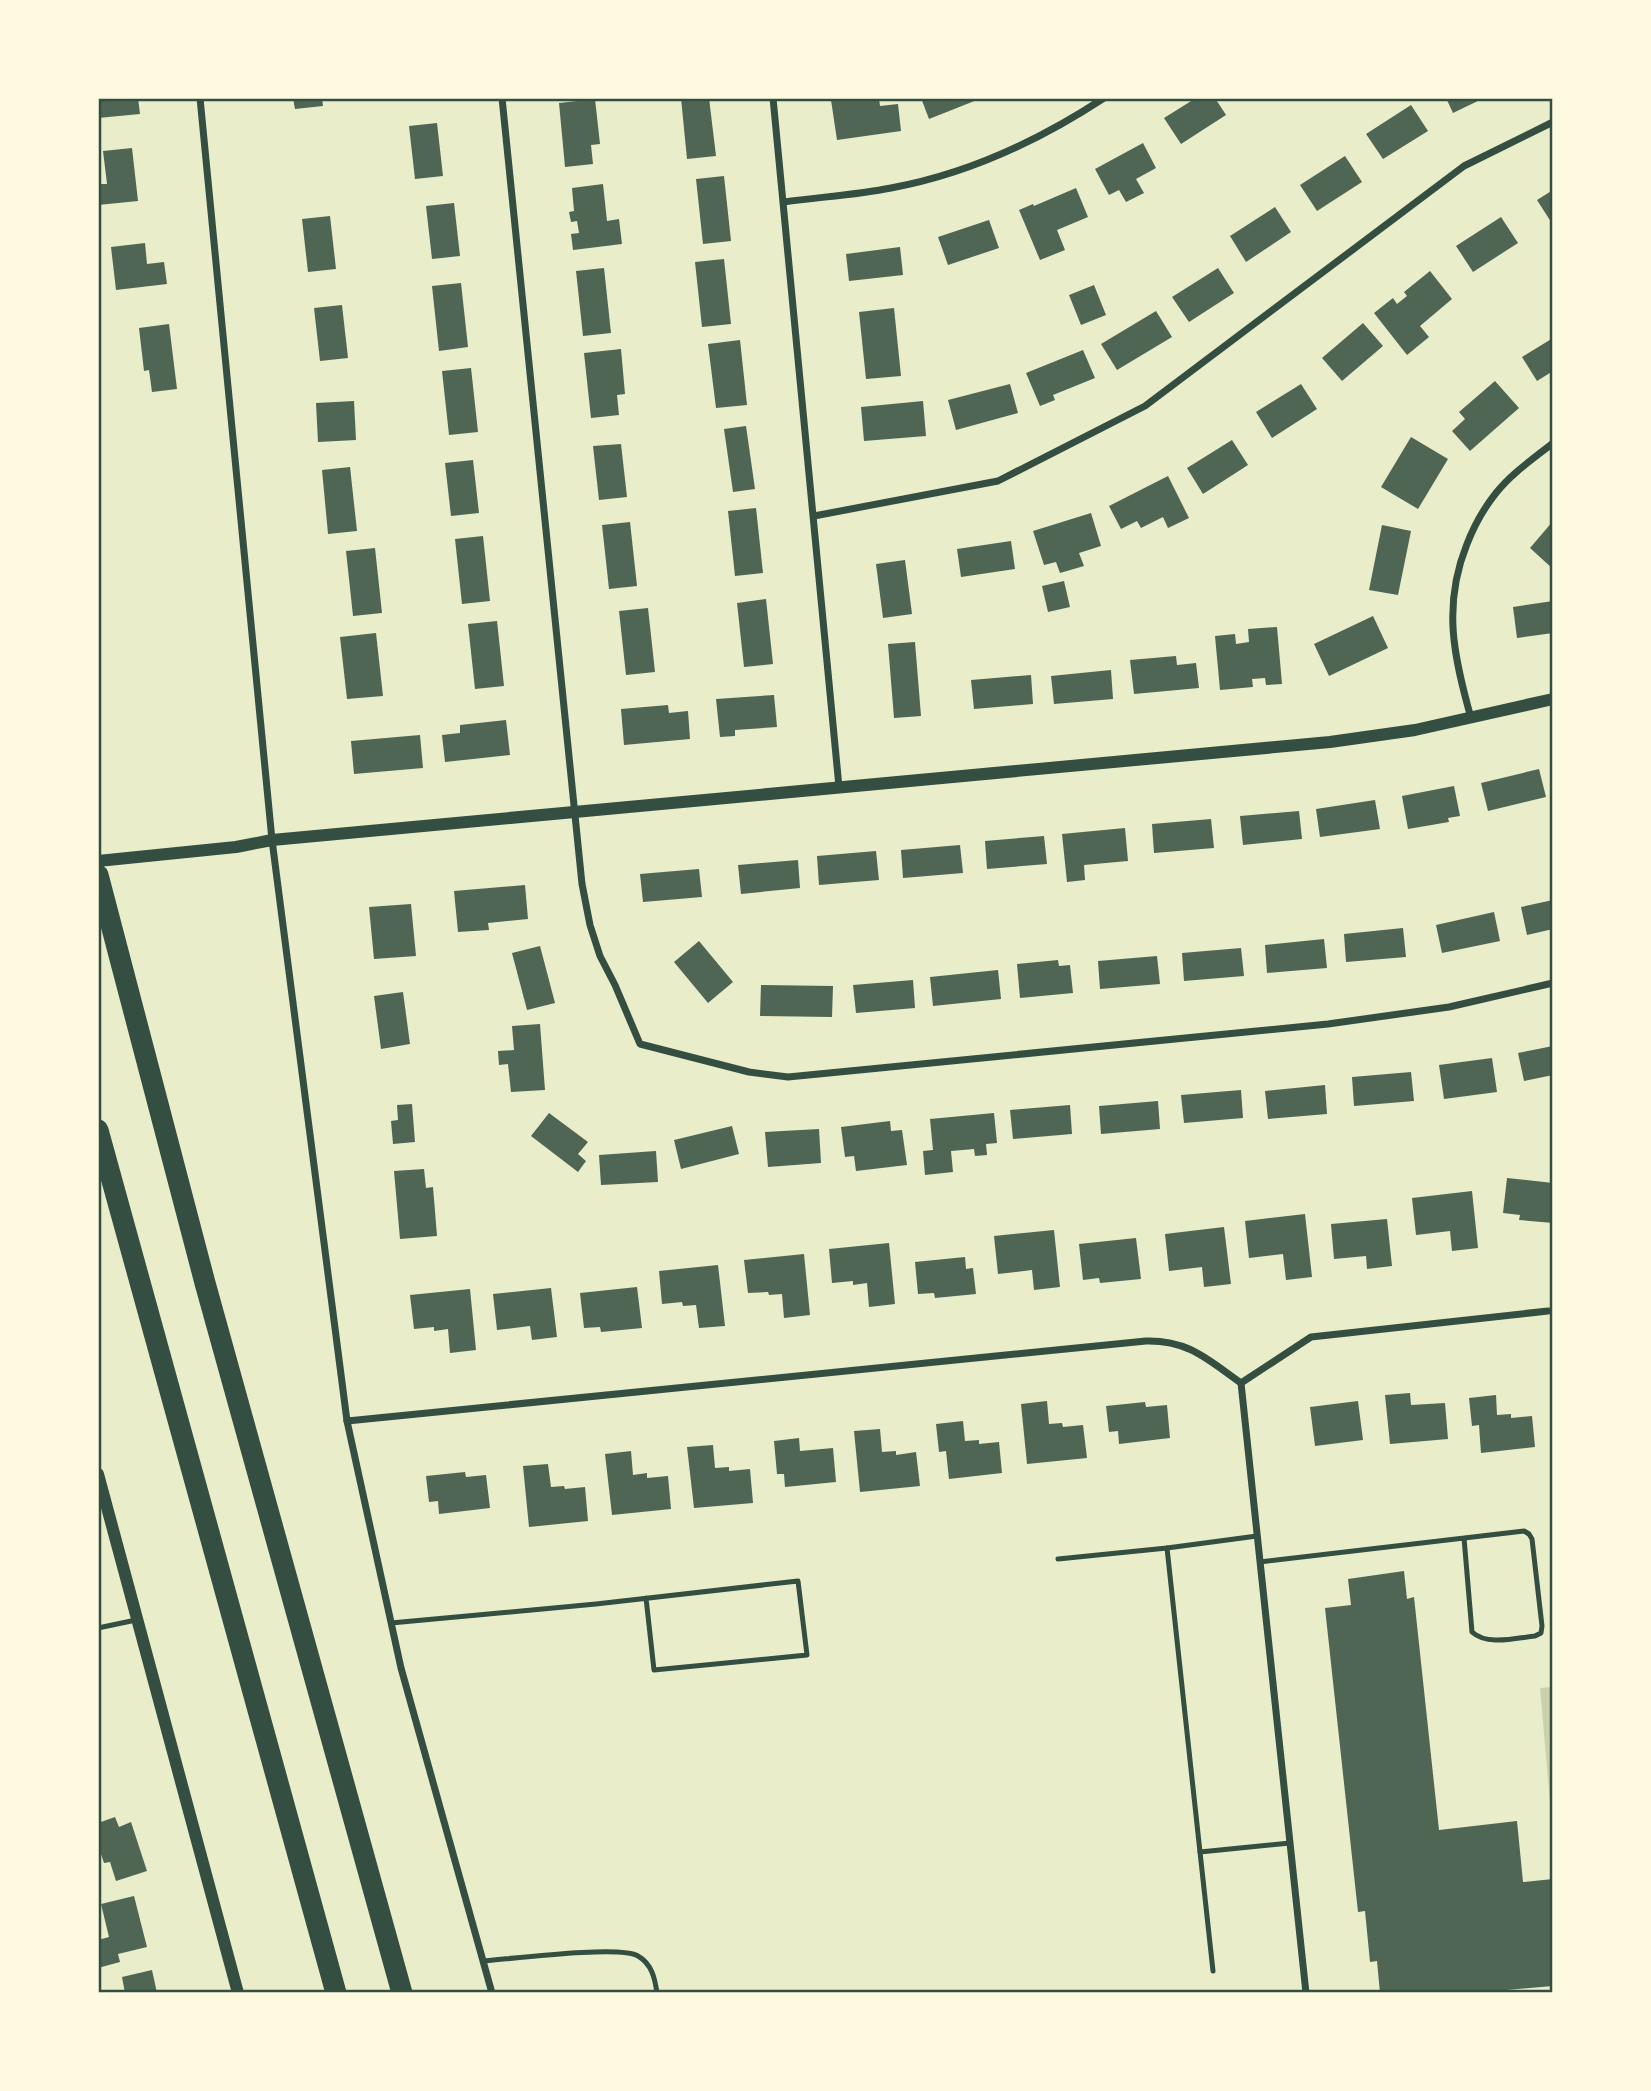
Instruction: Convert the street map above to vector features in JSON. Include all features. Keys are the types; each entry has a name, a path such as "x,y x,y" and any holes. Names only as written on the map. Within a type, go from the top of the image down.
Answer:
{"highway":[{"path":"100,882 205,1283 402,1993"},
{"path":"98,1130 336,1993"}],"street":[{"path":"200,98 272,840 347,1421 401,1668 492,1993"},
{"path":"502,98 582,884 590,925 600,956 640,1044 749,1072 788,1077 1328,1024 1449,1006 1553,983"},
{"path":"773,98 839,787"},
{"path":"784,202 891,188 949,174 999,156 1104,98"},
{"path":"814,516 998,481 1145,406 1464,166 1553,122"},
{"path":"1471,718 1454,649 1452,597 1458,566 1471,534 1495,494 1512,476 1553,443"},
{"path":"98,862 236,847 272,840 1330,742 1415,730 1553,699"},
{"path":"1241,1383 1311,1337 1548,1311"},
{"path":"347,1421 1146,1341 1174,1343 1193,1349 1241,1383 1306,1993"},
{"path":"98,1474 238,1993"}],"lane":[{"path":"1260,1562 1464,1538 1524,1531 1532,1539 1541,1633 1535,1636 1486,1640 1472,1632 1464,1538"},
{"path":"1058,1559 1257,1536"},
{"path":"1167,1548 1213,1971"},
{"path":"391,1623 798,1581 807,1655 654,1670 646,1598"},
{"path":"98,1628 137,1619"},
{"path":"1200,1852 1290,1843"},
{"path":"483,1961 614,1951 638,1956 654,1974 657,1993"}],"green space":[{"path":"1553,1687 1553,1802 1550,1802 1540,1688"}],"building":[{"path":"98,98 138,98 140,114 98,118"},
{"path":"293,98 322,98 323,106 295,109"},
{"path":"681,98 709,98 716,156 687,159"},
{"path":"879,98 880,106 898,104 901,131 837,140 831,100"},
{"path":"921,98 982,98 929,119"},
{"path":"1196,98 1215,98 1226,115 1181,144 1164,118"},
{"path":"1446,98 1484,98 1453,113"},
{"path":"595,99 600,144 591,145 593,164 565,167 559,103"},
{"path":"1411,105 1428,131 1383,159 1366,134"},
{"path":"437,123 443,176 415,179 409,126"},
{"path":"1143,143 1156,168 1136,179 1144,193 1126,202 1119,190 1109,195 1095,169"},
{"path":"132,148 138,201 98,205 98,184 107,184 103,151"},
{"path":"1345,156 1362,182 1317,211 1300,185"},
{"path":"724,176 731,241 703,244 696,179"},
{"path":"603,184 607,221 619,219 622,244 573,250 571,234 579,233 577,221 571,222 569,212 574,211 572,188"},
{"path":"1076,188 1088,217 1057,230 1065,250 1040,260 1019,210"},
{"path":"1553,190 1553,225 1537,200"},
{"path":"454,203 460,256 432,259 426,206"},
{"path":"1275,207 1291,232 1246,262 1230,236"},
{"path":"330,216 336,269 308,272 302,219"},
{"path":"1501,217 1518,243 1473,272 1456,246"},
{"path":"989,220 999,248 948,265 938,237"},
{"path":"145,243 147,264 164,262 167,284 116,290 111,247"},
{"path":"900,247 903,275 849,281 846,254"},
{"path":"724,259 731,324 702,327 695,262"},
{"path":"604,268 611,333 583,336 576,271"},
{"path":"1218,268 1234,293 1189,322 1172,297"},
{"path":"1430,271 1452,299 1420,326 1429,337 1407,355 1374,313 1393,298 1397,304 1407,296 1404,292"},
{"path":"461,283 468,347 439,351 432,286"},
{"path":"1094,285 1106,315 1081,325 1069,295"},
{"path":"342,305 348,358 320,361 314,308"},
{"path":"894,308 901,376 866,379 859,312"},
{"path":"1156,311 1172,337 1117,370 1101,344"},
{"path":"1363,323 1383,346 1342,381 1322,358"},
{"path":"169,324 177,389 152,392 149,370 144,371 139,328"},
{"path":"1553,338 1553,371 1537,381 1522,357"},
{"path":"740,340 747,405 716,408 708,344"},
{"path":"621,349 625,394 617,395 619,415 591,418 584,353"},
{"path":"1083,350 1095,378 1053,395 1055,400 1040,406 1026,373"},
{"path":"471,368 478,432 449,435 442,371"},
{"path":"1495,381 1519,408 1470,451 1452,431 1465,419 1459,412"},
{"path":"1010,384 1018,413 956,430 948,400"},
{"path":"1301,384 1317,409 1272,438 1256,412"},
{"path":"354,401 356,440 318,442 316,403"},
{"path":"923,401 926,436 864,441 861,407"},
{"path":"746,426 755,489 733,492 724,429"},
{"path":"1411,437 1448,459 1418,509 1381,487"},
{"path":"1232,440 1248,465 1203,494 1187,468"},
{"path":"621,444 627,497 599,500 593,446"},
{"path":"473,460 479,513 451,516 445,463"},
{"path":"350,467 357,531 328,534 322,470"},
{"path":"1168,476 1189,518 1168,528 1163,517 1141,528 1137,521 1121,529 1109,506"},
{"path":"756,508 763,573 735,576 728,511"},
{"path":"1091,513 1101,546 1079,553 1084,566 1060,573 1056,562 1044,565 1033,531"},
{"path":"1553,521 1553,569 1530,548"},
{"path":"630,522 637,586 609,589 602,525"},
{"path":"1382,525 1411,531 1398,595 1369,590"},
{"path":"483,536 490,601 462,604 455,539"},
{"path":"1011,541 1015,569 961,577 957,549"},
{"path":"375,548 382,613 353,616 346,551"},
{"path":"905,560 912,614 883,618 876,564"},
{"path":"1064,581 1070,607 1048,612 1042,586"},
{"path":"766,599 773,664 744,667 737,603"},
{"path":"1553,601 1553,633 1517,638 1513,607"},
{"path":"648,608 655,672 626,675 619,611"},
{"path":"1373,616 1388,648 1329,676 1314,644"},
{"path":"497,621 504,686 475,689 468,624"},
{"path":"1277,627 1282,684 1266,685 1265,678 1252,679 1253,687 1220,690 1215,636 1235,634 1236,644 1249,642 1248,629"},
{"path":"376,633 383,696 347,699 340,637"},
{"path":"915,642 921,716 894,718 888,644"},
{"path":"1176,656 1177,665 1196,663 1199,688 1134,694 1130,660"},
{"path":"1111,670 1113,699 1054,704 1051,676"},
{"path":"1031,675 1033,704 974,709 971,680"},
{"path":"774,695 777,727 735,730 735,736 720,737 716,699"},
{"path":"668,705 669,713 688,711 690,739 624,745 621,709"},
{"path":"506,720 510,755 445,762 442,735 460,733 460,725"},
{"path":"420,735 423,768 354,774 351,741"},
{"path":"1539,769 1546,797 1488,811 1481,783"},
{"path":"1454,786 1460,816 1448,818 1449,822 1408,829 1402,796"},
{"path":"1375,800 1380,829 1320,837 1316,809"},
{"path":"1299,811 1302,839 1243,845 1240,816"},
{"path":"1211,819 1214,848 1154,853 1152,824"},
{"path":"1125,828 1128,861 1084,865 1085,880 1067,882 1062,834"},
{"path":"1044,836 1047,864 987,869 985,841"},
{"path":"960,845 963,873 903,878 901,850"},
{"path":"876,851 879,880 819,885 817,856"},
{"path":"798,860 800,888 741,894 738,865"},
{"path":"699,869 702,897 643,902 640,874"},
{"path":"525,885 528,919 488,923 489,930 458,932 454,891"},
{"path":"1553,900 1553,929 1527,935 1521,907"},
{"path":"411,904 416,956 374,959 369,907"},
{"path":"1494,912 1500,941 1442,953 1436,925"},
{"path":"1403,928 1406,957 1346,962 1344,934"},
{"path":"1324,939 1327,968 1267,973 1265,945"},
{"path":"699,941 733,982 708,1003 674,962"},
{"path":"540,946 555,1003 527,1010 512,953"},
{"path":"1241,948 1244,976 1184,981 1182,953"},
{"path":"1157,956 1160,984 1100,989 1098,961"},
{"path":"1058,960 1059,966 1070,965 1073,993 1020,998 1017,964"},
{"path":"998,970 1001,999 933,1006 930,977"},
{"path":"913,980 915,1008 856,1013 853,985"},
{"path":"761,985 833,986 832,1017 760,1016"},
{"path":"403,992 410,1044 381,1049 374,996"},
{"path":"540,1024 545,1090 511,1092 508,1064 499,1065 498,1051 514,1050 512,1026"},
{"path":"1553,1046 1553,1075 1524,1081 1518,1053"},
{"path":"1492,1058 1497,1092 1444,1099 1439,1065"},
{"path":"1411,1072 1414,1101 1354,1106 1352,1077"},
{"path":"1325,1085 1327,1114 1268,1119 1265,1091"},
{"path":"1241,1090 1243,1118 1184,1123 1181,1095"},
{"path":"1158,1101 1160,1129 1101,1134 1099,1106"},
{"path":"412,1104 415,1142 393,1144 391,1121 398,1120 397,1105"},
{"path":"1070,1105 1072,1134 1013,1139 1010,1110"},
{"path":"549,1113 588,1142 578,1154 586,1161 578,1172 531,1136"},
{"path":"994,1113 997,1143 986,1144 987,1155 975,1156 974,1149 951,1151 953,1172 925,1175 923,1151 933,1150 930,1119"},
{"path":"890,1121 891,1131 902,1130 907,1165 856,1171 854,1156 845,1157 841,1127"},
{"path":"732,1126 739,1154 681,1169 674,1140"},
{"path":"819,1129 821,1163 768,1167 765,1132"},
{"path":"656,1151 658,1182 601,1185 599,1155"},
{"path":"424,1169 426,1188 433,1187 437,1236 400,1239 394,1171"},
{"path":"1507,1178 1553,1183 1553,1223 1519,1220 1520,1215 1503,1213"},
{"path":"1472,1191 1478,1248 1452,1251 1450,1231 1416,1235 1412,1198"},
{"path":"1305,1214 1312,1277 1286,1280 1283,1254 1249,1258 1245,1221"},
{"path":"1387,1219 1392,1266 1367,1269 1366,1256 1334,1259 1331,1224"},
{"path":"1224,1227 1231,1284 1204,1287 1202,1267 1169,1271 1165,1234"},
{"path":"1054,1230 1060,1287 1034,1290 1032,1270 998,1274 994,1236"},
{"path":"1136,1238 1141,1279 1100,1283 1099,1278 1083,1280 1079,1244"},
{"path":"889,1243 895,1304 869,1307 867,1283 832,1283 829,1249"},
{"path":"804,1254 810,1315 784,1318 782,1294 748,1293 744,1260"},
{"path":"965,1257 966,1269 973,1268 976,1294 935,1298 934,1293 918,1294 915,1262"},
{"path":"718,1265 725,1326 699,1328 696,1305 683,1306 682,1302 662,1304 659,1271"},
{"path":"637,1287 642,1328 601,1332 600,1327 584,1328 580,1293"},
{"path":"551,1288 557,1337 532,1340 530,1326 497,1330 493,1294"},
{"path":"470,1289 476,1350 450,1353 448,1329 414,1329 410,1295"},
{"path":"1410,1393 1411,1405 1445,1403 1448,1439 1390,1444 1385,1395"},
{"path":"1496,1395 1497,1415 1511,1414 1511,1418 1532,1416 1535,1447 1481,1453 1479,1425 1472,1426 1469,1398"},
{"path":"1047,1401 1049,1424 1062,1423 1063,1427 1083,1425 1087,1458 1027,1464 1021,1404"},
{"path":"1358,1401 1363,1440 1315,1446 1310,1407"},
{"path":"1145,1402 1146,1407 1167,1405 1170,1438 1119,1444 1118,1431 1109,1432 1106,1406"},
{"path":"963,1421 965,1441 979,1440 979,1444 999,1442 1002,1473 949,1479 946,1451 939,1452 936,1424"},
{"path":"880,1429 882,1452 896,1451 896,1455 916,1452 920,1486 860,1492 854,1431"},
{"path":"799,1438 800,1451 833,1448 836,1482 785,1487 784,1474 777,1474 774,1441"},
{"path":"713,1445 715,1468 729,1467 729,1471 750,1469 753,1503 694,1508 687,1447"},
{"path":"631,1451 633,1475 647,1473 647,1478 668,1476 671,1509 612,1515 605,1454"},
{"path":"548,1464 551,1487 585,1487 588,1521 529,1527 523,1466"},
{"path":"465,1472 466,1477 486,1475 490,1508 439,1514 438,1501 429,1502 426,1476"},
{"path":"1404,1571 1407,1599 1414,1597 1439,1830 1517,1821 1523,1882 1553,1879 1553,1986 1473,1993 1380,1993 1377,1961 1370,1962 1365,1911 1358,1912 1325,1608 1351,1605 1348,1579"},
{"path":"115,1817 119,1827 131,1822 147,1871 116,1881 110,1862 104,1863 98,1845 98,1823"},
{"path":"134,1896 147,1947 118,1954 120,1962 98,1968 98,1940 109,1937 101,1904"},
{"path":"152,1970 157,1993 125,1993 122,1977"}]}
